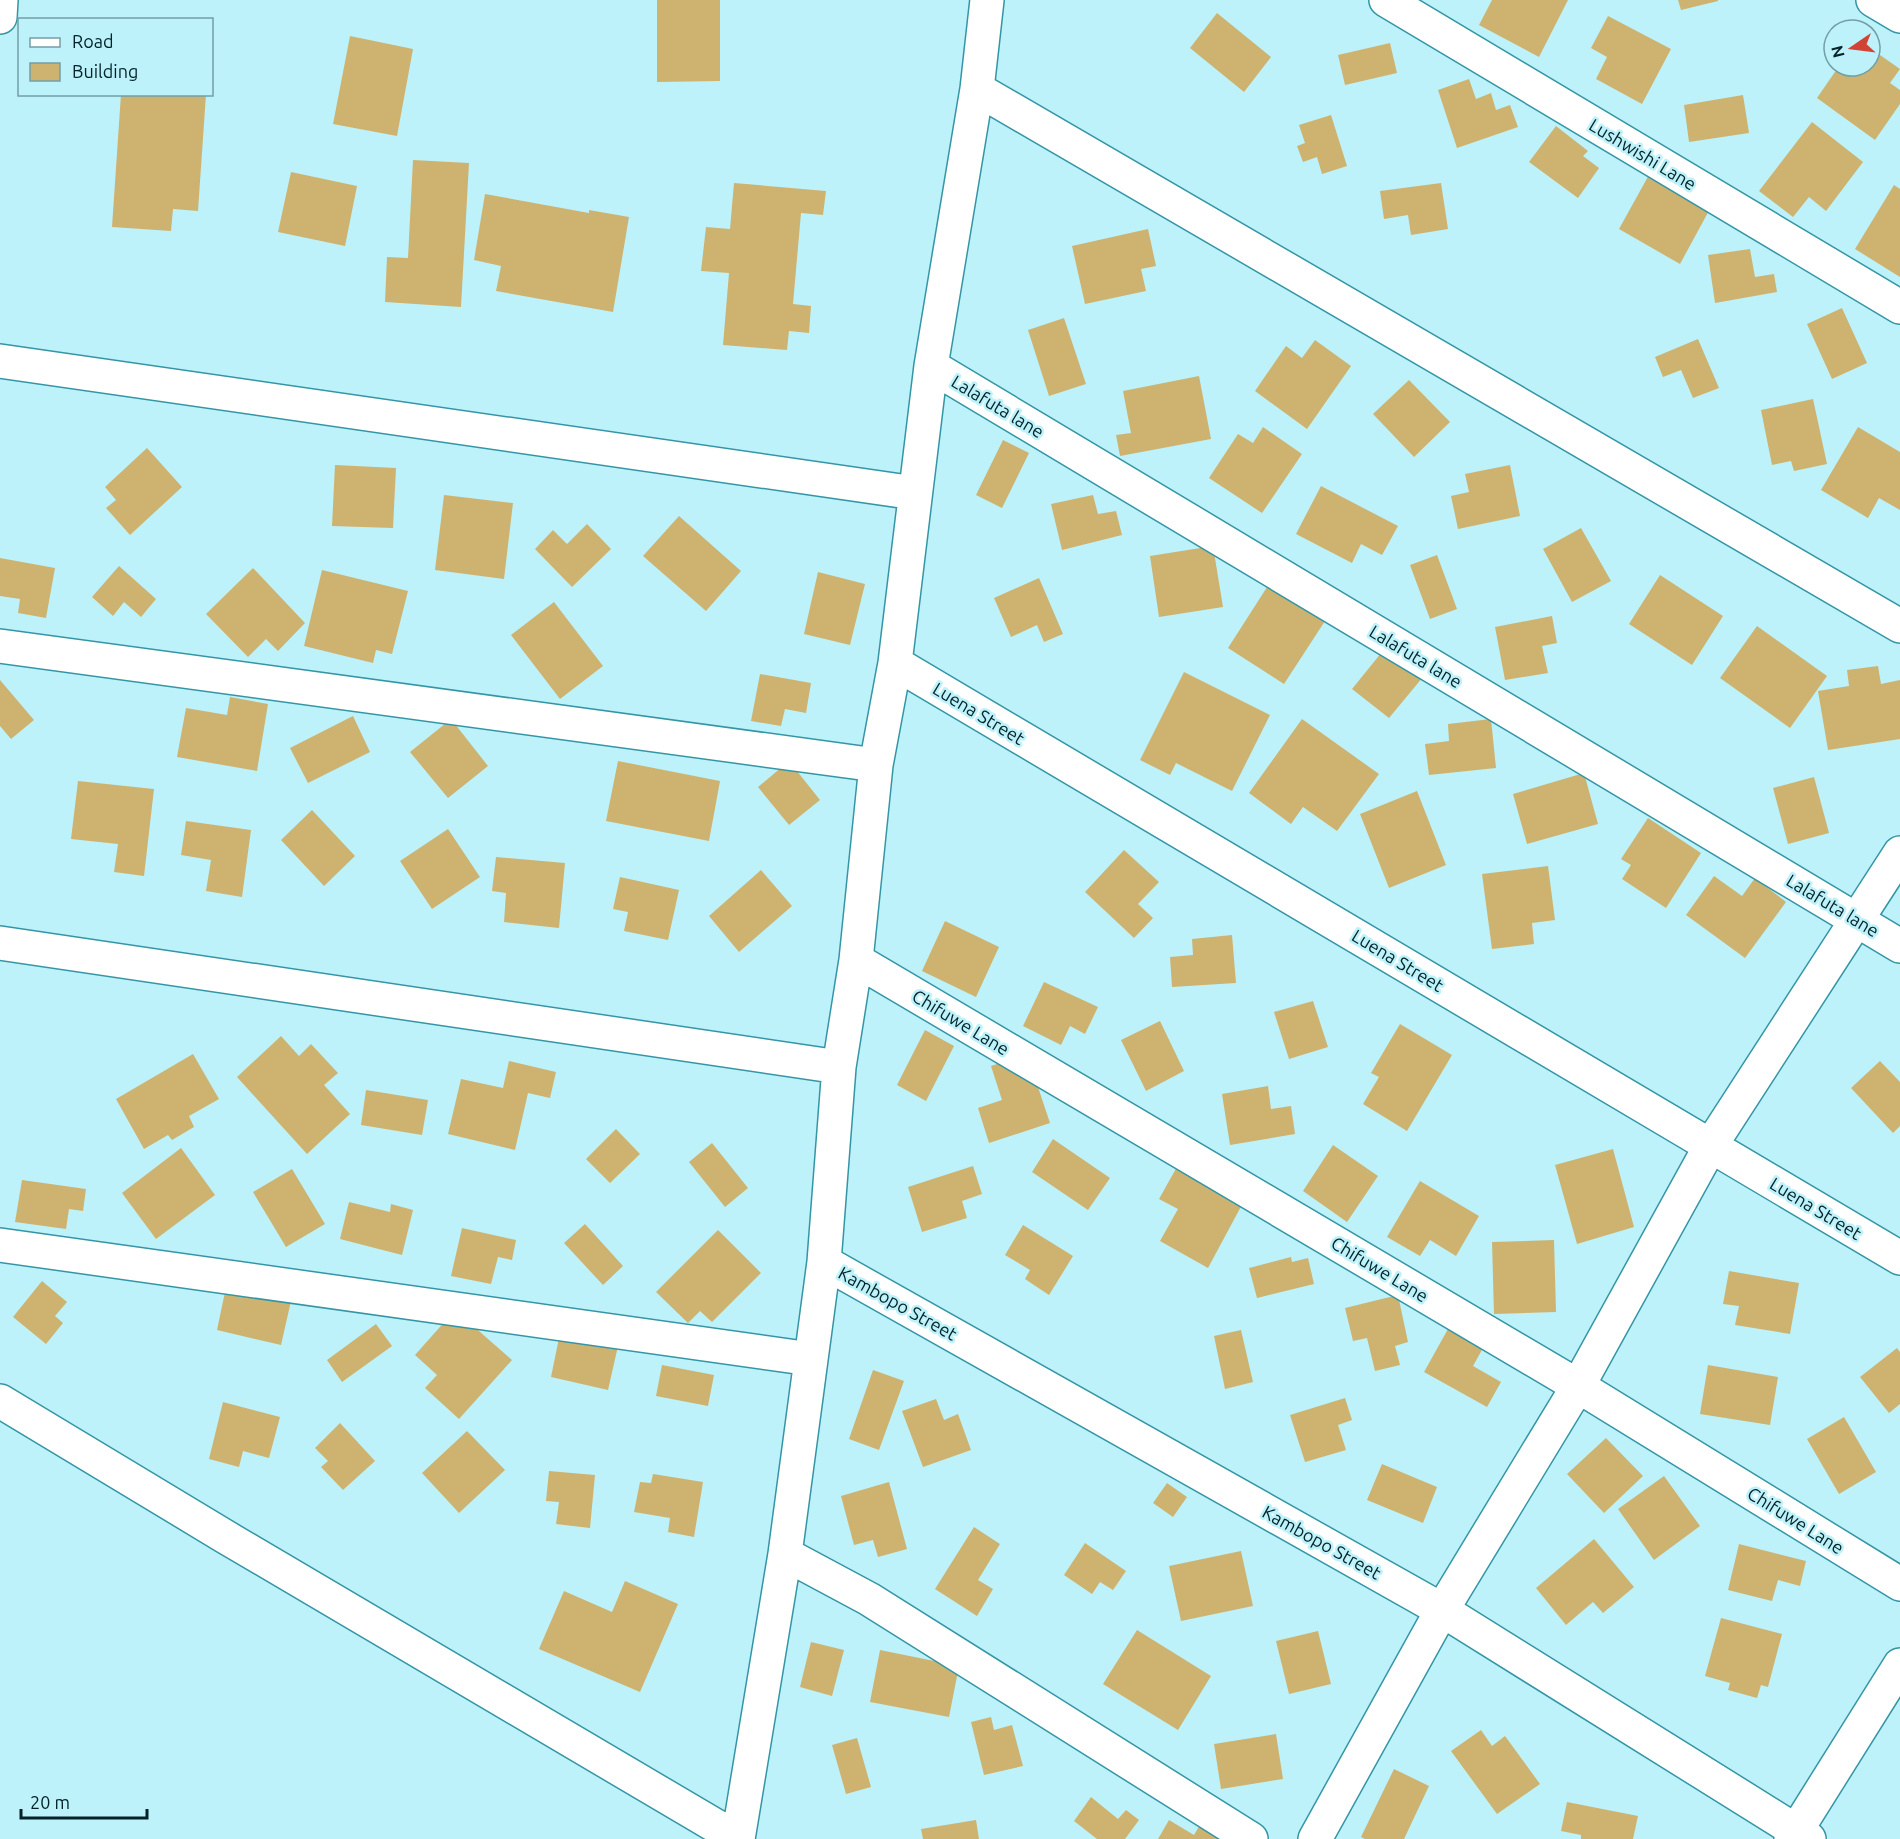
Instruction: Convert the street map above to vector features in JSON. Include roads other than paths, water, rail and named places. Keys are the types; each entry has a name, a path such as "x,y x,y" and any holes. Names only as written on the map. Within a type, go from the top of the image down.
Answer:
{"street":[{"path":"0,17 1,0"},
{"path":"0,1401 738,1839 785,1554 824,1262 839,1067 856,960 876,765 895,663 931,366 977,88 987,0"},
{"name":"Lushwishi Lane","path":"1386,0 1900,307"},
{"path":"1873,0 1900,16"},
{"path":"977,88 1900,626"},
{"path":"0,361 915,493"},
{"name":"Lalafuta lane","path":"931,366 1900,946"},
{"path":"0,646 876,765"},
{"name":"Luena Street","path":"895,663 1900,1258"},
{"path":"1315,1839 1442,1610 1578,1386 1711,1145 1900,853"},
{"path":"0,943 839,1067"},
{"name":"Chifuwe Lane","path":"856,960 1578,1386 1900,1584"},
{"path":"0,1245 811,1359"},
{"name":"Kambopo Street","path":"824,1262 1442,1610 1798,1836"},
{"path":"785,1554 869,1599 1251,1839"},
{"path":"1798,1836 1900,1665"}]}
